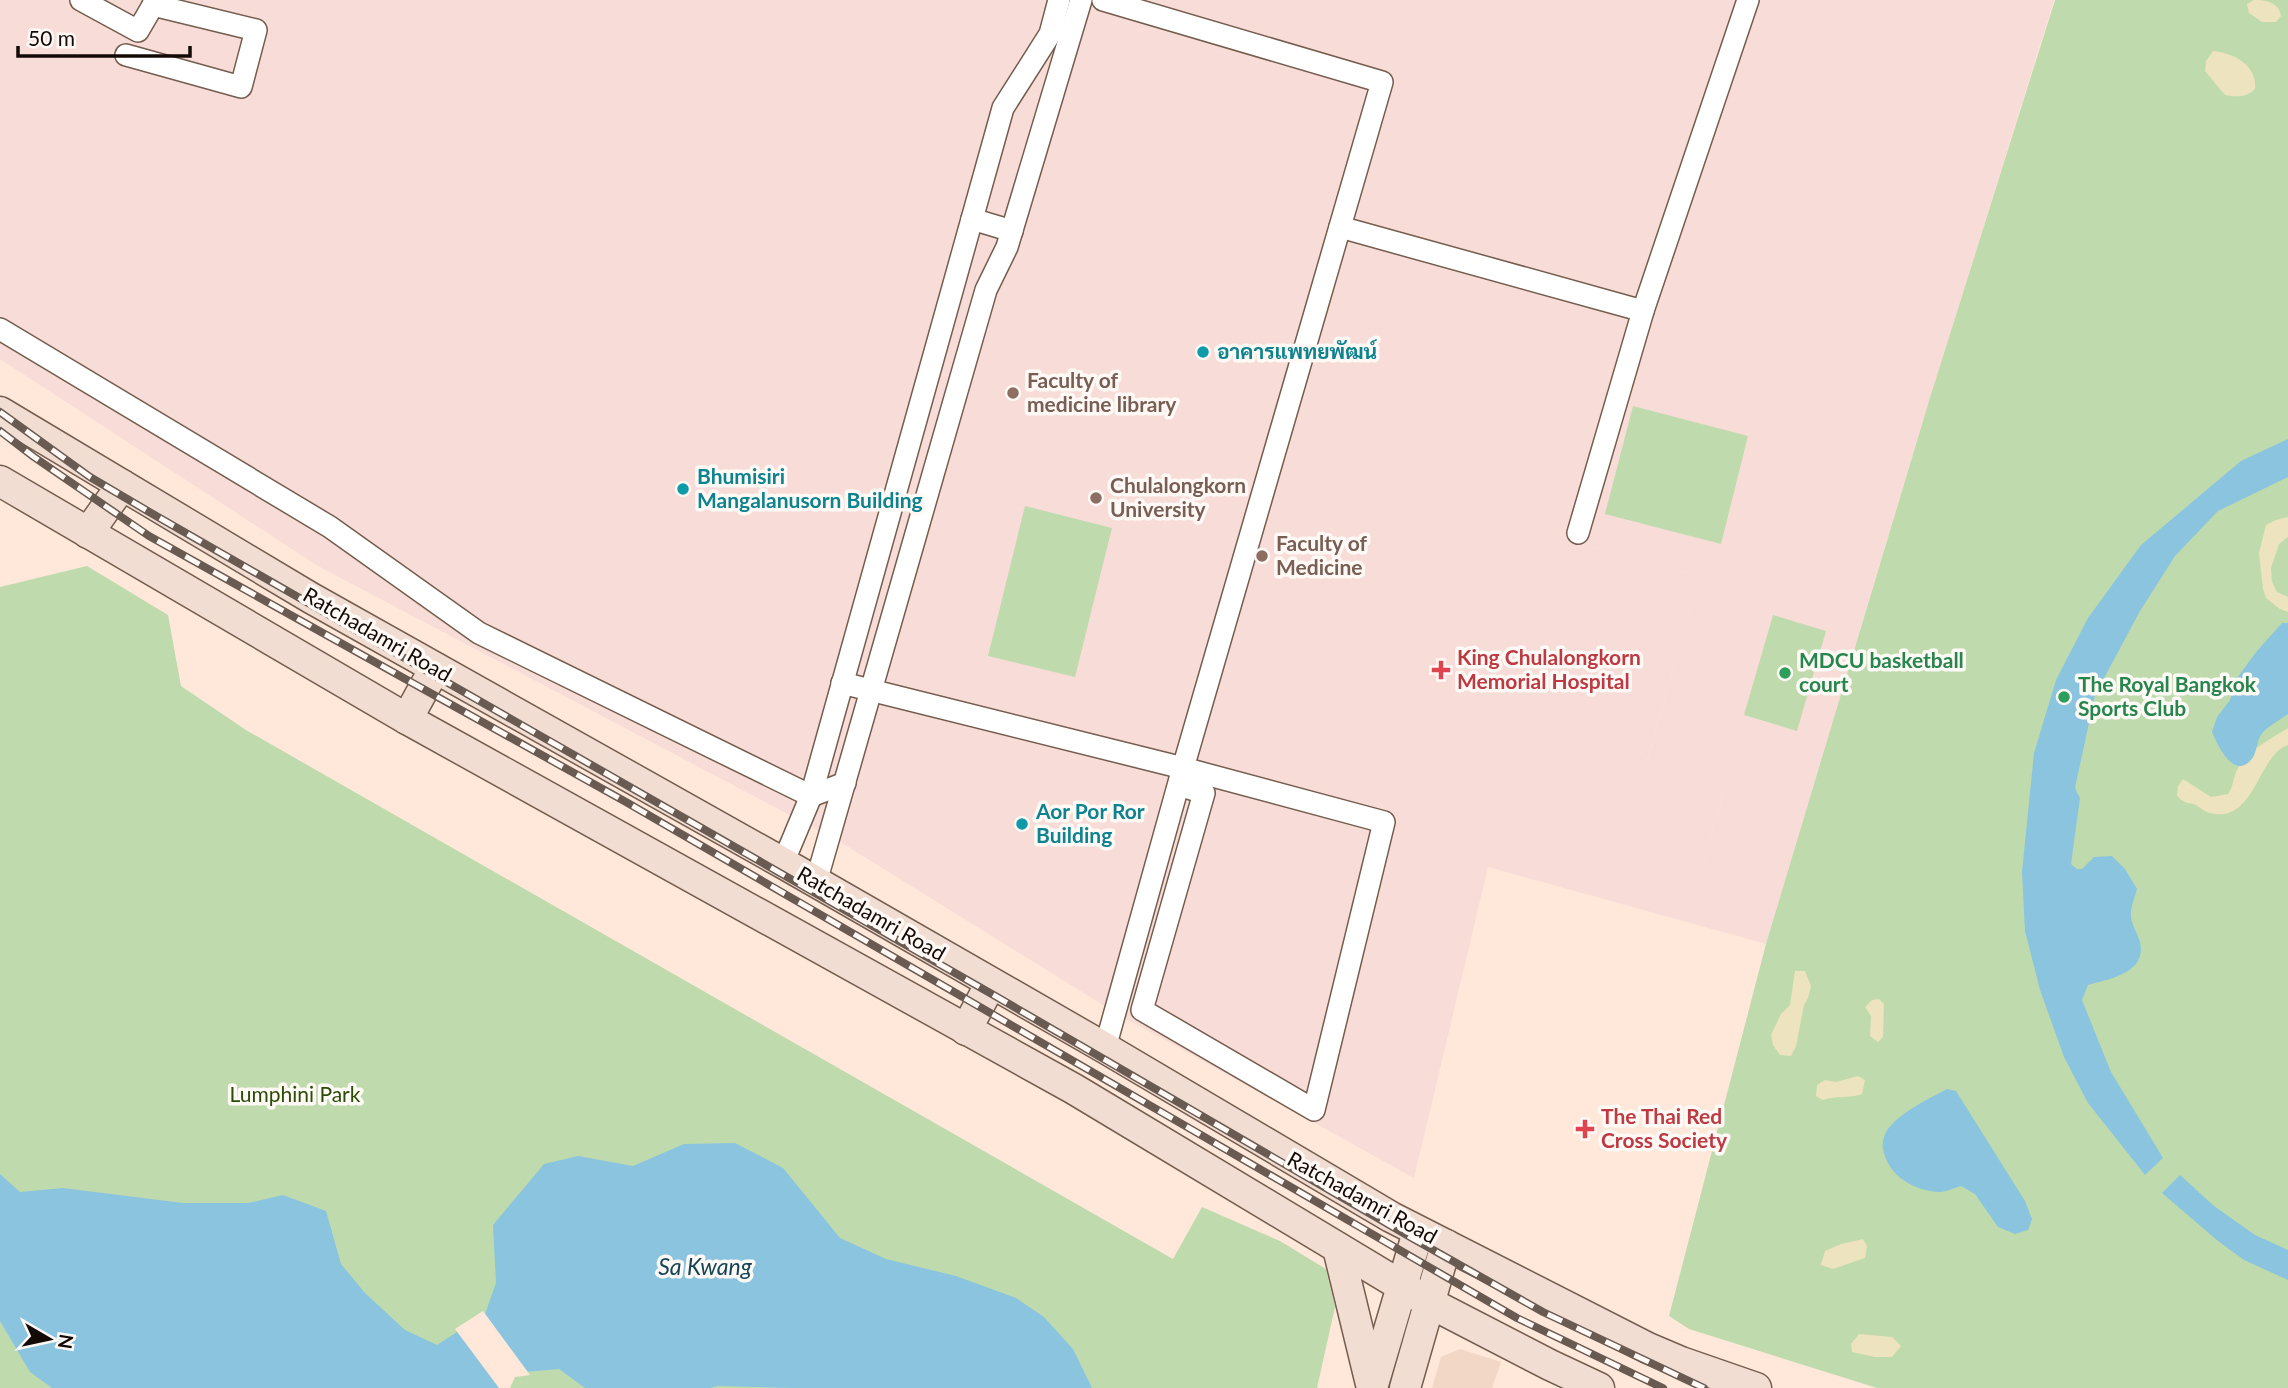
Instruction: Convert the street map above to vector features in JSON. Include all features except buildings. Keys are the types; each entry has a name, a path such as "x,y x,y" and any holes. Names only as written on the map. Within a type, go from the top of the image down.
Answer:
{"main road":[{"name":"Ratchadamri Road","path":"0,412 310,598 783,863 1418,1232 1647,1348 1756,1388"},
{"path":"0,481 407,719 1074,1089 1430,1303 1599,1388"},
{"path":"88,533 122,485"},
{"path":"407,719 435,668"},
{"path":"966,1030 991,983"},
{"path":"1372,1388 1418,1232"},
{"path":"1405,1388 1447,1245"},
{"path":"1338,1248 1372,1388"}],"street":[{"path":"81,0 138,31 154,2 256,30 241,87 126,55"},
{"path":"783,863 811,796 1003,108 1050,34 1059,0"},
{"path":"816,882 986,290 1007,247 1081,0"},
{"path":"1103,0 1382,82 1105,1048"},
{"path":"1578,533 1643,311 1748,0"},
{"path":"1011,95 1048,106"},
{"path":"972,219 1012,230"},
{"path":"1340,227 1643,311"},
{"path":"0,329 330,527 479,633 811,796 845,783"},
{"path":"842,683 1181,776 1384,822 1314,1110 1142,1010 1204,793 1181,776"}],"shaded area":[{"name":"King Chulalongkorn Memorial Hospital","path":"0,0 2054,0 1914,450 1625,373 1578,543 1699,576 1646,764 1725,786 1687,922 1488,867 1414,1178 1116,1013 1369,89 1202,48 1075,12 837,840 318,566 0,359"},
{"name":"Chulalongkorn University","path":"1075,12 1202,48 1370,89 1116,1013 837,840"},
{"path":"1625,373 1914,450 1766,944 1687,922 1725,787 1646,765 1699,576 1578,543"},
{"path":"1460,1349 1501,1362 1492,1388 1432,1388 1441,1357"}],"green space":[{"name":"The Royal Bangkok Sports Club","path":"2055,0 2288,0 2288,1388 1877,1388 1689,1329 1669,1316 1766,944 1929,401"},
{"path":"1633,406 1748,436 1721,544 1605,514"},
{"path":"1025,506 1112,528 1075,677 988,656"},
{"name":"Lumphini Park","path":"87,566 168,615 181,686 246,730 1173,1259 1202,1207 1280,1241 1326,1269 1335,1307 1317,1388 0,1388 0,587"},
{"name":"MDCU basketball court","path":"1773,615 1826,631 1797,731 1744,715"}],"sand":[{"path":"2254,0 2267,1 2274,5 2281,16 2276,22 2262,22 2249,13 2247,4"},
{"path":"2213,51 2229,54 2243,62 2252,73 2255,89 2241,96 2225,95 2205,71 2206,61"},
{"path":"2288,517 2288,537 2279,544 2271,568 2272,582 2277,592 2288,597 2288,612 2266,598 2259,553 2266,525"},
{"path":"2288,728 2288,745 2269,761 2247,799 2237,809 2225,814 2210,813 2177,795 2178,786 2183,779 2211,797 2228,794 2236,771 2248,755"},
{"path":"1795,971 1805,971 1811,986 1804,1005 1796,1046 1791,1056 1780,1055 1773,1045 1771,1035 1781,1014 1790,1005"},
{"path":"1879,999 1884,1004 1883,1037 1878,1042 1870,1036 1871,1016 1865,1007 1872,1000"},
{"path":"1858,1076 1865,1080 1862,1094 1823,1100 1816,1096 1817,1085 1825,1080 1836,1082"},
{"path":"1863,1239 1867,1246 1865,1258 1833,1269 1821,1265 1825,1251"},
{"path":"1859,1334 1892,1337 1901,1346 1892,1357 1875,1357 1852,1352 1851,1344"}],"water":[{"path":"2288,439 2288,477 2218,511 2175,556 2140,611 2095,695 2075,788 2080,798 2071,864 2082,869 2094,857 2112,856 2125,869 2137,889 2131,913 2140,942 2141,953 2138,961 2125,973 2088,985 2082,1000 2111,1072 2163,1158 2145,1175 2088,1103 2064,1057 2040,990 2025,931 2022,872 2034,753 2056,680 2088,618 2141,545 2241,461"},
{"path":"2282,623 2288,623 2288,714 2263,732 2250,761 2238,766 2226,758 2212,732 2217,717 2230,700 2237,678"},
{"path":"1947,1089 1956,1091 2025,1201 2032,1219 2028,1230 2015,1234 1998,1227 1975,1194 1961,1186 1940,1192 1921,1189 1904,1180 1890,1167 1883,1147 1888,1129 1908,1111"},
{"name":"Sa Kwang","path":"735,1143 783,1168 840,1238 886,1259 956,1276 1016,1298 1044,1317 1073,1349 1092,1388 585,1388 559,1369 513,1373 506,1388 52,1388 30,1372 0,1321 0,1174 20,1192 63,1188 183,1203 248,1203 283,1195 326,1211 341,1264 365,1293 405,1330 437,1345 485,1314 496,1283 493,1225 544,1164 578,1156 633,1166 684,1144"},
{"path":"2180,1175 2214,1206 2255,1235 2288,1250 2288,1280 2244,1260 2162,1193"}],"pier":[{"path":"483,1311 530,1375 515,1377 510,1388 499,1388 455,1329"}],"railway":[{"path":"0,412 90,477 151,513 1412,1238 1543,1312 1704,1388"},
{"path":"0,431 149,536 626,802 1517,1318 1663,1388"}],"place":[{"name":"อาคารแพทยพัฒน์","path":"1203,352"},
{"name":"Faculty of medicine library","path":"1013,393"},
{"name":"Bhumisiri Mangalanusorn Building","path":"683,489"},
{"name":"Chulalongkorn University","path":"1096,498"},
{"name":"Faculty of Medicine","path":"1262,556"},
{"name":"King Chulalongkorn Memorial Hospital","path":"1441,670"},
{"name":"MDCU basketball court","path":"1785,673"},
{"name":"The Royal Bangkok Sports Club","path":"2064,697"},
{"name":"Aor Por Ror Building","path":"1022,824"},
{"name":"The Thai Red Cross Society","path":"1585,1129"}]}
